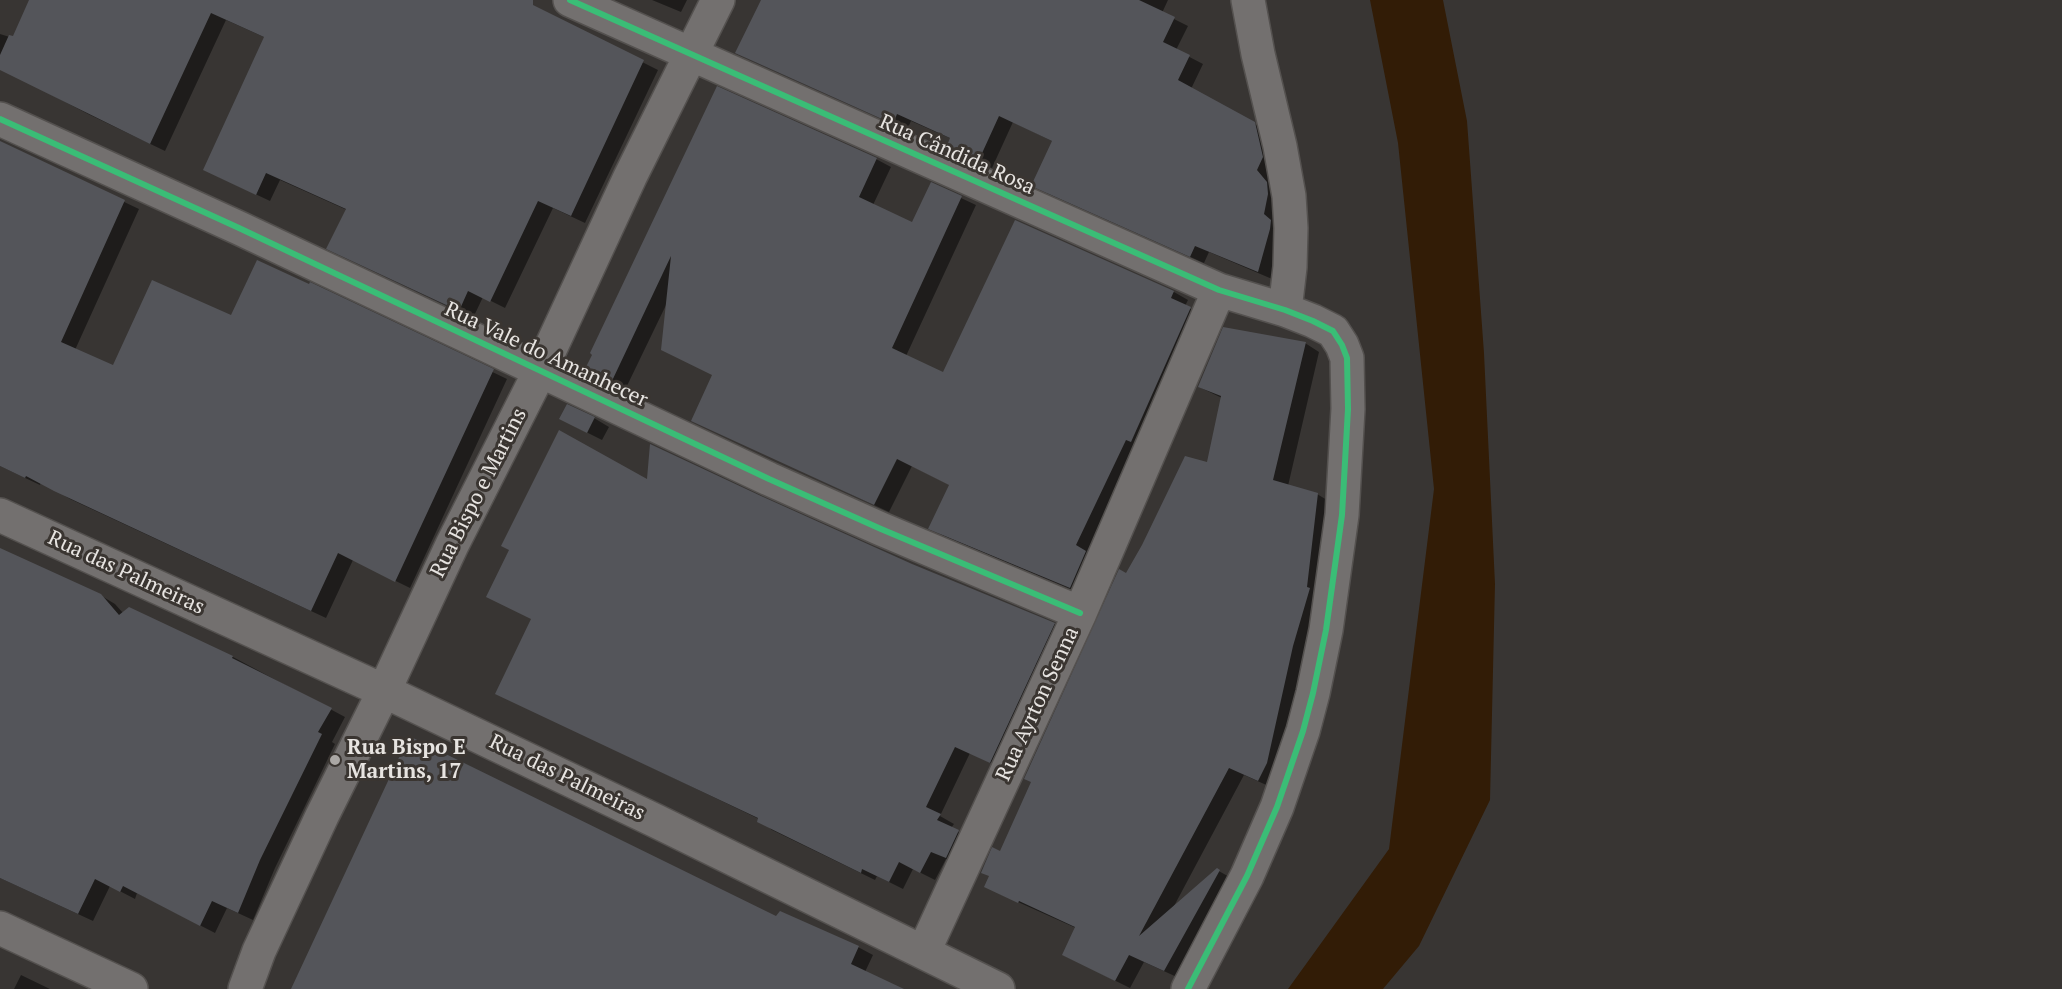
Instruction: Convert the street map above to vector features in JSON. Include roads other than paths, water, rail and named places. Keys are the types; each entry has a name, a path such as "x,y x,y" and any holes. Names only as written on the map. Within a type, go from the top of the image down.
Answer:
{"street":[{"name":"Rua Cândida Rosa","path":"570,0 1219,290 1285,310 1333,331 1342,345 1347,358 1348,409 1342,515 1326,630 1313,693 1303,731 1276,807 1247,876 1188,989"},
{"name":"Rua Bispo e Martins","path":"245,989 259,951 322,816 384,691 452,545 540,371 630,177 718,0"},
{"path":"1246,2 1280,146 1289,196 1290,267 1285,310"},
{"name":"Rua Vale do Amanhecer","path":"0,119 239,228 881,529 1080,613"},
{"name":"Rua Ayrton Senna","path":"924,951 1080,613 1219,290"},
{"name":"Rua das Palmeiras","path":"0,516 384,691 924,951 998,989"},
{"path":"0,928 131,989"}],"place":[{"name":"Rua Bispo E Martins, 17","path":"335,760"}]}
